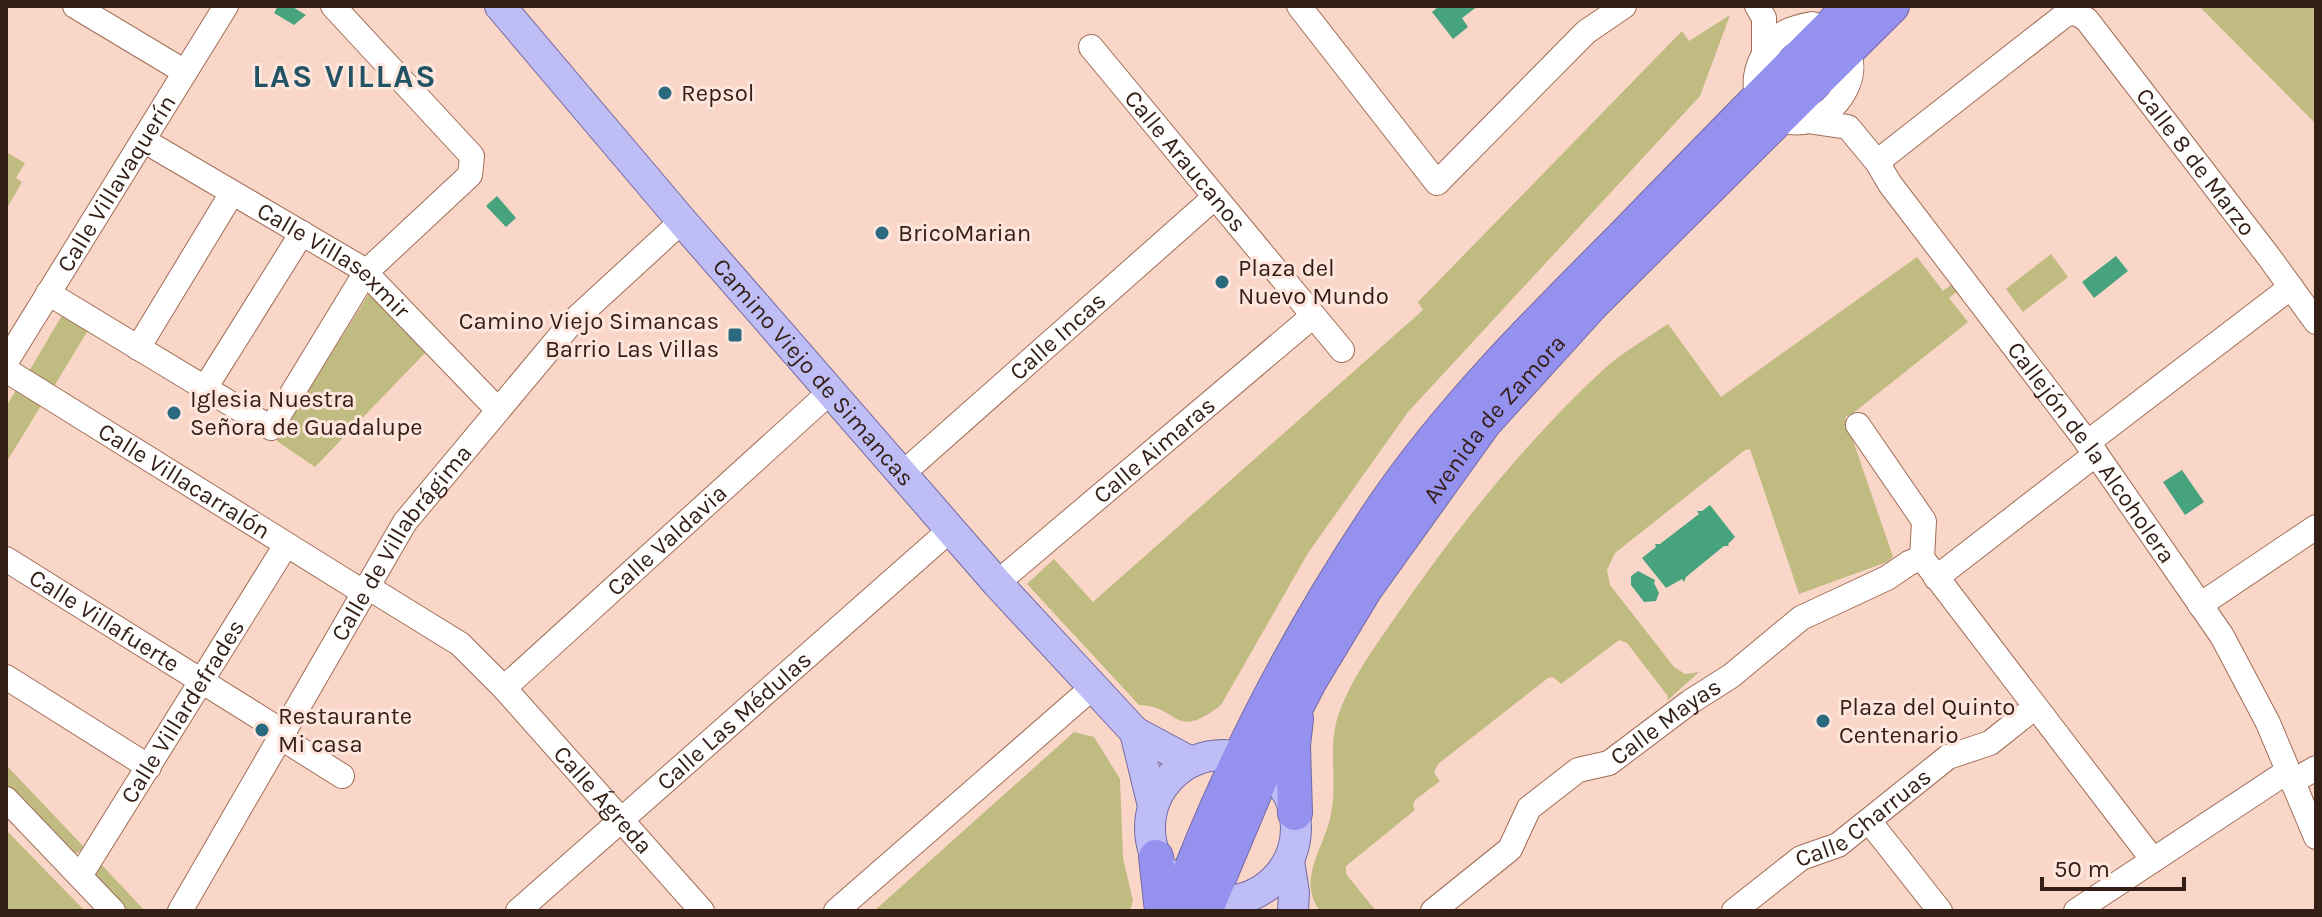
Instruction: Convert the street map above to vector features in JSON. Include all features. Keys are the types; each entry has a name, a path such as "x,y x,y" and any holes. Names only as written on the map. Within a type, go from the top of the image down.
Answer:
{"highway":[{"name":"Avenida de Zamora","path":"1252,762 1298,703 1365,589 1484,423 1593,303 1781,113 1831,27 1892,6"},
{"name":"Avenida de Zamora","path":"1187,904 1252,762 1284,668 1383,508 1455,415 1520,341 1781,113"},
{"path":"1295,813 1293,745 1298,703"},
{"path":"1156,857 1187,904"}],"main road":[{"name":"Camino Viejo de Simancas","path":"500,6 682,221 997,583 1135,732 1191,762"},
{"name":"Camino Viejo de Simancas","path":"1135,732 1153,806 1150,825 1156,857"},
{"path":"1153,806 1169,779 1191,762 1220,755 1252,762 1286,790 1295,813 1295,841 1289,861 1274,881 1252,896 1235,901 1187,904"},
{"path":"1289,861 1294,893 1293,911"},
{"path":"1252,896 1282,911"}],"street":[{"path":"75,6 185,72"},
{"name":"Calle Villavaquerín","path":"6,362 226,6"},
{"path":"48,293 271,428 366,272 470,175 472,156 333,6"},
{"path":"1299,6 1437,183 1586,32 1624,6"},
{"path":"1764,53 1761,12 1831,27 1852,63 1851,77 1841,99 1831,109 1781,113"},
{"name":"Calle 8 de Marzo","path":"1877,162 2066,14 2077,13 2087,20 2316,322"},
{"path":"1831,27 1778,37 1764,53 1756,75 1781,113 1848,127 1841,99"},
{"name":"Calle Araucanos","path":"1091,47 1342,350"},
{"name":"Callejón de la Alcoholera","path":"1848,127 2092,449 2222,636 2255,698 2316,837"},
{"name":"Calle Villasexmir","path":"143,140 366,272 498,410"},
{"path":"138,348 232,193"},
{"name":"Calle Incas","path":"902,474 1215,197"},
{"name":"Calle de Villabrágima","path":"180,911 405,522 572,322 682,221"},
{"path":"205,388 302,233"},
{"name":"Calle Mayas","path":"1433,911 1510,849 1529,808 1578,770 1609,763 1690,702 1731,676 1801,618 1887,578 1909,563 1929,568 2092,449 2291,287"},
{"name":"Calle Aimaras","path":"997,583 1313,316"},
{"name":"Calle Villacarralón","path":"6,370 286,545 460,644 504,688"},
{"name":"Calle Valdavia","path":"504,688 830,392"},
{"path":"1858,425 1924,521 1929,568 2153,860"},
{"path":"2200,605 2316,527"},
{"name":"Calle Las Médulas","path":"518,911 950,530"},
{"name":"Calle Villardefrades","path":"80,876 286,545"},
{"name":"Calle Villafuerte","path":"6,559 203,682 342,776"},
{"path":"6,677 149,767"},
{"path":"836,911 1093,687"},
{"name":"Calle Ágreda","path":"504,688 702,911"},
{"name":"Calle Charruas","path":"1734,911 1801,858 1838,845 1948,757 1990,743 2035,707"},
{"path":"2076,911 2290,776 2316,768"},
{"path":"6,799 113,911"},
{"path":"1869,821 1940,911"}],"shaded area":[{"path":"278,6 291,6 306,15 294,25 274,13"},
{"path":"1439,6 1478,6 1462,18 1468,27 1453,39 1432,12"},
{"path":"2199,6 2316,6 2316,124"},
{"path":"1730,15 1700,96 1408,412 1308,553 1221,705 1205,716 1185,722 1152,707 1139,705 1027,584 1054,559 1093,602 1423,310 1418,302 1682,31 1689,41"},
{"path":"6,152 25,163 16,178 22,182 6,210"},
{"path":"497,196 516,218 506,227 486,206"},
{"path":"2051,254 2068,277 2023,312 2006,289"},
{"path":"2116,256 2128,271 2094,298 2082,282"},
{"path":"1917,257 1943,291 1955,282 1960,289 1949,298 1968,322 1845,417 1893,557 1887,562 1799,594 1750,449 1745,450 1615,553 1607,570 1610,585 1674,667 1685,674 1699,672 1668,700 1627,643 1619,640 1561,684 1553,677 1548,678 1438,764 1434,773 1440,781 1415,800 1415,810 1346,866 1346,874 1376,911 1320,911 1313,899 1311,875 1331,814 1335,725 1344,700 1371,653 1441,553 1546,426 1611,363 1668,324 1721,397"},
{"path":"370,292 426,352 315,467 277,441"},
{"path":"64,312 90,327 53,388 28,373"},
{"path":"17,388 42,404 6,463 6,407"},
{"path":"2182,470 2204,502 2185,515 2163,482"},
{"path":"1710,505 1735,537 1729,546 1724,546 1684,582 1682,579 1666,588 1642,558 1656,547 1655,544 1660,544 1699,514 1697,511"},
{"path":"1638,571 1655,580 1659,593 1656,601 1644,602 1631,585 1631,576"},
{"path":"1074,732 1094,737 1120,779 1123,858 1133,901 1130,911 874,911"},
{"path":"6,765 85,848 77,853 69,851 6,785"},
{"path":"6,830 85,911 6,911"},
{"path":"99,862 145,911 128,911 97,879 95,874"}],"place":[{"name":"Repsol","path":"665,93"},
{"name":"BricoMarian","path":"882,233"},
{"name":"Plaza del Nuevo Mundo","path":"1222,282"},
{"name":"Camino Viejo Simancas Barrio Las Villas","path":"735,335"},
{"name":"Iglesia Nuestra Señora de Guadalupe","path":"174,413"},
{"name":"Plaza del Quinto Centenario","path":"1823,721"},
{"name":"Restaurante Mi casa","path":"262,730"}],"district":[{"name":"LAS VILLAS","path":"345,76"}]}
